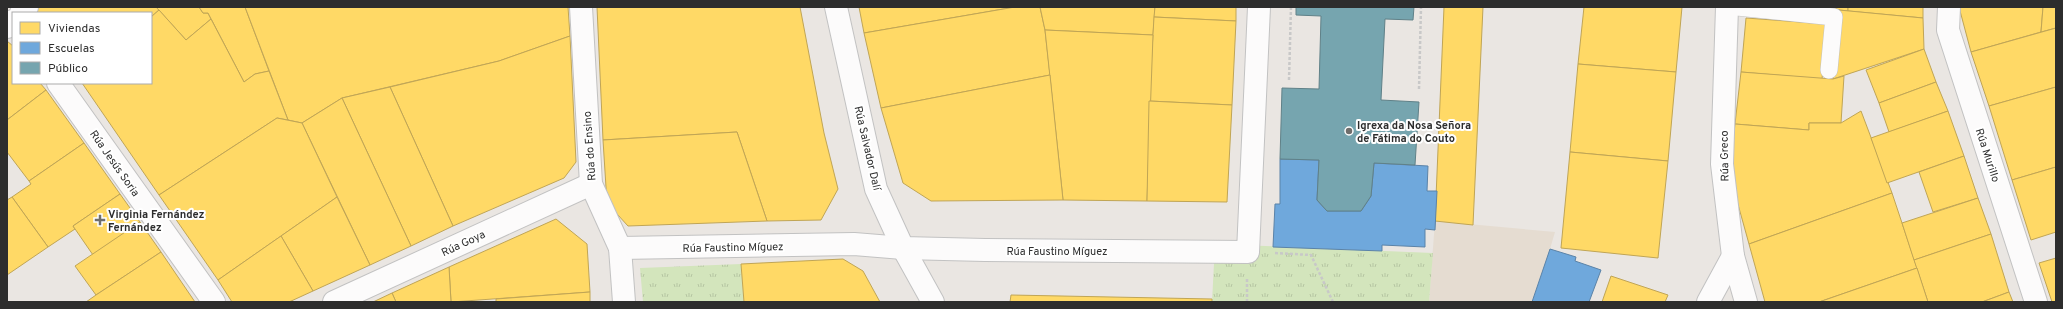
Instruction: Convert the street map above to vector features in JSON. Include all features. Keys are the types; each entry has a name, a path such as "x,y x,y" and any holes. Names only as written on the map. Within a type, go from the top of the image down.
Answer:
{"street":[{"name":"Rúa do Ensino","path":"581,7 591,184 620,248 624,302"},
{"name":"Rúa Salvador Dalí","path":"836,7 876,188 903,248 933,302"},
{"path":"1248,252 1258,7"},
{"name":"Rúa Greco","path":"1727,7 1722,164 1733,256 1746,302"},
{"name":"Rúa Murillo","path":"1949,7 1948,30 2036,302"},
{"name":"Rúa Jesús Soria","path":"59,84 214,302"},
{"name":"Rúa Goya","path":"334,302 591,184"},
{"name":"Rúa Faustino Míguez","path":"620,248 854,244 903,248 1248,252"},
{"path":"1708,302 1733,256"}],"lane":[{"path":"1737,7 1834,17 1828,70"}],"path":[{"path":"1289,80 1292,7"},
{"path":"1418,89 1421,7"},
{"path":"1248,252 1311,255 1333,302"}],"shaded area":[{"path":"1435,221 1555,232 1550,249 1576,257 1575,261 1601,270 1589,302 1429,302"}],"green space":[{"path":"1215,244 1433,253 1429,302 1212,302"},
{"path":"741,264 744,302 643,302 640,268"}],"building: Viviendas":[{"path":"34,7 156,7 159,10 152,16 152,12 34,12"},
{"path":"156,7 199,7 203,13 208,13 211,19 186,40"},
{"path":"199,7 245,7 269,71 255,74 244,82 208,13 203,13"},
{"path":"245,7 568,7 570,36 499,61 342,98 302,123 288,120"},
{"path":"597,7 800,7 824,133 838,189 821,220 767,221 737,132 603,140"},
{"path":"859,7 1015,7 864,33"},
{"path":"1015,7 1040,7 1045,30 1050,75 881,108 864,33"},
{"path":"1040,7 1155,7 1153,35 1045,30"},
{"path":"1155,7 1236,7 1236,21 1154,17"},
{"path":"1444,7 1483,7 1473,225 1435,221"},
{"path":"1584,7 1682,7 1676,72 1578,64"},
{"path":"1832,7 1848,7 1848,11 1839,10"},
{"path":"1848,7 1923,7 1923,18 1848,11"},
{"path":"1959,7 2043,7 2041,32 1971,52"},
{"path":"2043,7 2056,7 2056,28 2041,32"},
{"path":"159,10 186,40 211,19 244,82 255,74 269,71 288,120 277,118 159,195 83,84 152,84 152,16"},
{"path":"1839,10 1923,18 1924,49 1833,79"},
{"path":"1154,17 1236,21 1232,105 1149,101"},
{"path":"1746,18 1827,24 1822,79 1741,72"},
{"path":"2056,28 2056,87 1989,106 1971,52"},
{"path":"1045,30 1153,35 1147,201 1063,200"},
{"path":"570,36 576,162 564,178 453,226 390,87 499,61"},
{"path":"7,41 12,45 12,84 41,84 46,90 7,120"},
{"path":"1924,49 1936,82 1879,103 1866,70"},
{"path":"1578,64 1676,72 1668,161 1570,152"},
{"path":"1741,72 1833,79 1844,76 1841,123 1809,123 1809,130 1735,124"},
{"path":"1050,75 1063,200 931,201 903,183 881,108"},
{"path":"1936,82 1948,111 1889,132 1879,103"},
{"path":"390,87 453,226 411,246 342,98"},
{"path":"2056,87 2056,167 2012,180 1989,106"},
{"path":"46,90 84,143 29,181 7,152 7,120"},
{"path":"342,98 411,246 370,265 302,123"},
{"path":"1149,101 1232,105 1227,202 1147,201"},
{"path":"1861,111 1892,193 1749,244 1729,172 1735,124 1809,130 1809,123 1841,123"},
{"path":"1948,111 1964,156 1887,183 1871,138"},
{"path":"277,118 302,123 337,197 218,280 159,195"},
{"path":"737,132 767,221 628,226 607,203 603,140"},
{"path":"84,143 120,194 73,226 75,229 48,247 12,197 31,184 29,181"},
{"path":"1570,152 1668,161 1658,258 1561,248"},
{"path":"1964,156 1978,198 1933,212 1919,172"},
{"path":"2056,167 2056,232 2031,240 2012,180"},
{"path":"1892,193 1917,268 1819,302 1765,302 1749,244"},
{"path":"120,194 140,222 93,255 73,226"},
{"path":"12,197 48,247 7,275 7,200"},
{"path":"337,197 370,265 313,291 281,236"},
{"path":"1978,198 1991,234 1914,260 1902,223"},
{"path":"556,219 587,244 590,292 451,302 449,267"},
{"path":"140,222 161,252 96,295 75,266"},
{"path":"1991,234 2009,292 1982,302 1928,302 1914,260"},
{"path":"281,236 313,291 289,302 232,302 218,280"},
{"path":"161,252 195,302 86,302 96,295"},
{"path":"2056,258 2056,302 2052,302 2039,263"},
{"path":"843,259 863,271 880,302 744,302 741,264"},
{"path":"449,267 451,302 396,302 392,293"},
{"path":"1917,268 1928,302 1819,302"},
{"path":"1611,276 1668,295 1665,302 1602,302"},
{"path":"590,292 590,302 496,302 496,299"},
{"path":"2009,292 2013,302 1982,302"},
{"path":"392,293 396,302 373,302"},
{"path":"1011,295 1212,299 1212,302 1010,302"}],"building: Escuelas":[{"path":"1280,159 1319,160 1317,200 1327,211 1361,211 1371,196 1374,163 1428,166 1427,191 1437,191 1435,230 1425,229 1425,247 1382,245 1382,251 1273,247 1275,204 1280,204"},
{"path":"1550,249 1576,257 1575,261 1601,270 1589,302 1532,302"}],"building: Público":[{"name":"Igrexa da Nosa Señora de Fátima do Couto","path":"1296,7 1414,7 1413,20 1385,19 1381,100 1419,102 1415,165 1374,163 1371,196 1361,211 1327,211 1317,200 1319,160 1280,159 1282,88 1319,89 1321,16 1296,15"}],"place":[{"name":"Igrexa da Nosa Señora de Fátima do Couto","path":"1349,131"},
{"name":"Virginia Fernández Fernández","path":"100,220"}]}
